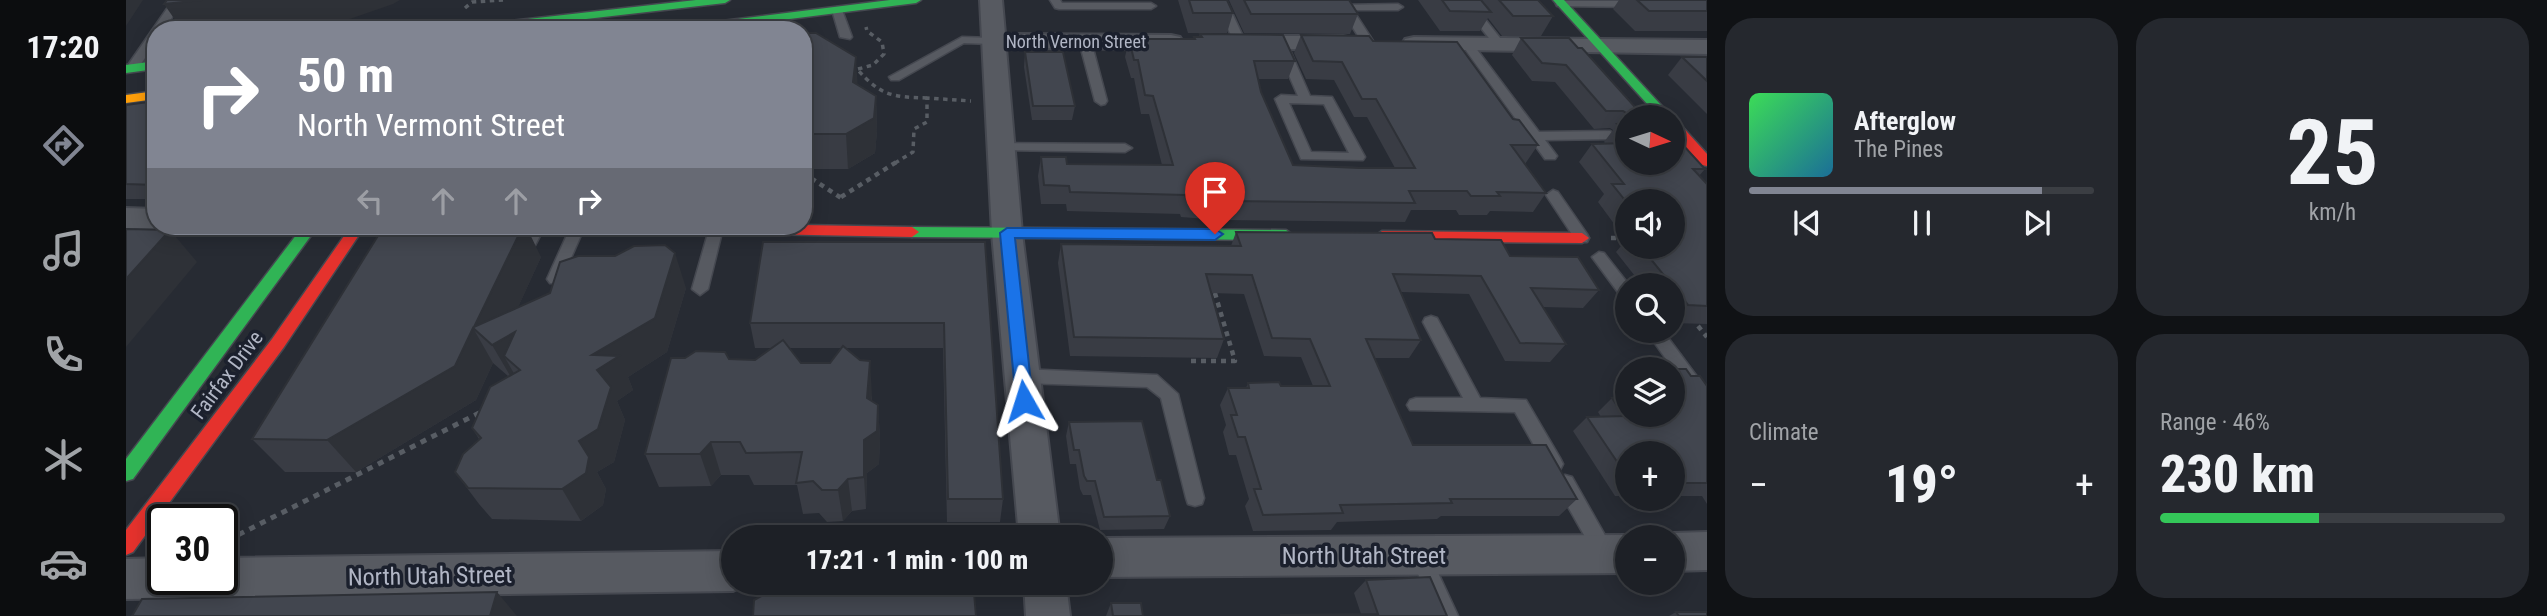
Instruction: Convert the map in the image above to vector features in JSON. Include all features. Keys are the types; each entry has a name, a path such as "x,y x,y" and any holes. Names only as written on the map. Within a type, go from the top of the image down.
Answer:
{"main road":[{"path":"552,21 725,0"},
{"path":"747,21 916,0"},
{"path":"1560,2 1655,105"},
{"path":"500,21 508,10"},
{"path":"466,21 473,12"},
{"path":"129,69 147,66"},
{"path":"126,99 147,96"},
{"path":"1685,138 1707,162"},
{"path":"812,230 1303,235"},
{"name":"Fairfax Drive","path":"126,473 304,235"},
{"name":"Fairfax Drive","path":"126,546 278,343 352,235"},
{"path":"1369,236 1582,238"}],"street":[{"path":"991,0 1007,233 1039,525"},
{"name":"North Vernon Street","path":"992,41 1189,42"},
{"path":"1214,42 1707,47"},
{"path":"126,218 147,219"},
{"name":"North Utah Street","path":"1113,558 1615,554"},
{"name":"North Utah Street","path":"126,579 721,571"},
{"path":"1046,595 1048,616"}],"lane":[{"path":"164,21 178,0"},
{"path":"1055,0 1059,6 1151,6"},
{"path":"1222,0 1240,43"},
{"path":"1464,0 1500,45"},
{"path":"1560,2 1654,4"},
{"path":"1369,44 1345,7 1398,7"},
{"path":"837,10 846,37"},
{"path":"895,77 962,40 992,41"},
{"path":"1085,41 1101,101"},
{"path":"1281,43 1306,100"},
{"path":"1468,44 1550,156"},
{"path":"129,69 147,45"},
{"path":"1281,99 1306,100 1328,100 1357,157 1306,156 1281,99"},
{"path":"1535,136 1610,135"},
{"path":"1000,147 1125,148"},
{"path":"1553,195 1582,238"},
{"path":"522,257 533,235"},
{"path":"555,279 574,235"},
{"path":"699,289 714,235"},
{"path":"1599,257 1615,278"},
{"path":"1431,322 1475,405"},
{"path":"1663,343 1707,403"},
{"path":"1021,376 1151,380 1169,394 1195,498"},
{"path":"1416,405 1520,405 1615,552"},
{"path":"136,435 155,435"},
{"path":"1420,556 1448,616"}],"path":[{"path":"843,69 873,65 884,54 882,42 867,31 865,24"},
{"path":"857,69 872,87 887,97 965,99 974,102"},
{"path":"841,197 913,152 914,129 927,122 927,98"},
{"path":"812,179 841,197"},
{"path":"840,205 841,197"},
{"path":"1191,361 1235,361 1213,286"},
{"path":"1698,326 1707,337"},
{"path":"238,535 492,406"}],"building":[{"path":"167,0 202,0 164,4"},
{"path":"1189,0 1227,0 1233,13 1193,13"},
{"path":"1244,0 1349,0 1358,14 1251,14"},
{"path":"1442,0 1481,0 1491,12 1450,11"},
{"path":"1499,0 1538,0 1553,16 1513,16"},
{"path":"1637,0 1707,0 1707,11 1649,11"},
{"path":"812,33 856,57 853,82 876,96 874,118 846,134 812,134"},
{"path":"1200,34 1283,35 1295,61 1254,61 1261,92 1293,165 1359,168 1415,168 1376,99 1362,99 1342,62 1313,61 1301,35 1369,36 1373,41 1457,42 1513,119 1519,120 1538,145 1511,145 1546,193 1497,192 1500,196 1471,196 1467,191 1409,191 1415,203 1226,201 1186,198 1185,195 1070,192 1069,186 1044,185 1041,157 1066,157 1067,164 1173,165 1153,96 1145,95 1138,60 1134,60 1129,39 1195,39 1194,37 1202,37"},
{"path":"1521,38 1569,38 1578,48 1582,48 1633,105 1615,105 1615,111 1606,111 1566,65 1542,63"},
{"path":"1025,52 1063,52 1075,106 1033,106"},
{"path":"1682,57 1707,57 1707,81"},
{"path":"147,102 147,185 126,184 126,105"},
{"path":"1615,143 1615,173 1592,144"},
{"path":"1685,147 1705,169 1693,169 1707,184 1707,306 1688,305 1685,301 1685,273 1662,273 1651,259 1685,259 1685,189 1616,189 1612,184 1624,184 1617,175 1685,175"},
{"path":"126,229 147,229 147,235 166,235 126,279"},
{"path":"1236,232 1432,233 1435,239 1501,240 1510,256 1578,257 1599,290 1531,288 1566,344 1520,343 1481,276 1393,274 1421,340 1366,339 1413,445 1546,445 1577,499 1450,499 1452,503 1340,505 1343,513 1263,515 1254,489 1261,489 1245,437 1238,437 1231,415 1237,415 1228,388 1249,388 1248,383 1279,382 1281,386 1330,386 1310,339 1272,338 1252,275 1206,274 1224,339 1074,337 1061,244 1241,246"},
{"path":"378,235 519,235 474,327 550,293 560,262 578,256 615,256 634,246 665,245 675,253 655,318 592,355 619,356 597,370 611,387 598,429 579,441 589,457 586,473 562,489 468,488 455,472 463,454 481,438 472,428 490,387 520,370 504,356 515,332 492,345 473,328 455,366 327,440 252,439"},
{"path":"763,242 985,242 1003,499 948,499 944,323 750,323"},
{"path":"783,340 801,363 830,363 843,346 860,360 870,361 867,398 878,405 877,431 864,440 864,477 848,479 838,490 822,490 813,481 796,483 802,452 746,453 740,442 711,442 700,454 645,454 671,358 685,358 696,351 725,352 729,359 755,360"},
{"path":"1685,369 1691,376 1700,376 1707,386 1707,483 1685,483 1685,441 1615,441 1615,459 1587,417 1615,416 1615,427 1685,427"},
{"path":"1142,421 1157,480 1161,480 1170,516 1104,517 1095,481 1087,481 1079,450 1074,450 1069,422"},
{"path":"1430,577 1447,616 1281,616 1378,614 1366,580"},
{"path":"497,592 490,616 132,616 142,599"},
{"path":"764,595 974,595 976,616 753,616 754,600"},
{"path":"1111,603 1141,603 1143,616 1113,616"},
{"path":"1676,612 1707,612 1707,616 1679,616"}],"traffic: fast":[{"path":"538,21 725,0"},
{"path":"746,21 916,0"},
{"path":"1558,0 1655,105"},
{"path":"126,69 147,66"},
{"path":"912,232 1286,235"},
{"path":"126,473 304,235"}],"traffic: slow":[{"path":"126,99 147,96"}],"traffic: jam":[{"path":"1685,138 1707,162"},
{"path":"812,230 912,232"},
{"path":"126,546 278,343 352,235"},
{"path":"1382,236 1582,238"}],"route":[{"path":"1024,401 1007,233 1215,234"}]}
